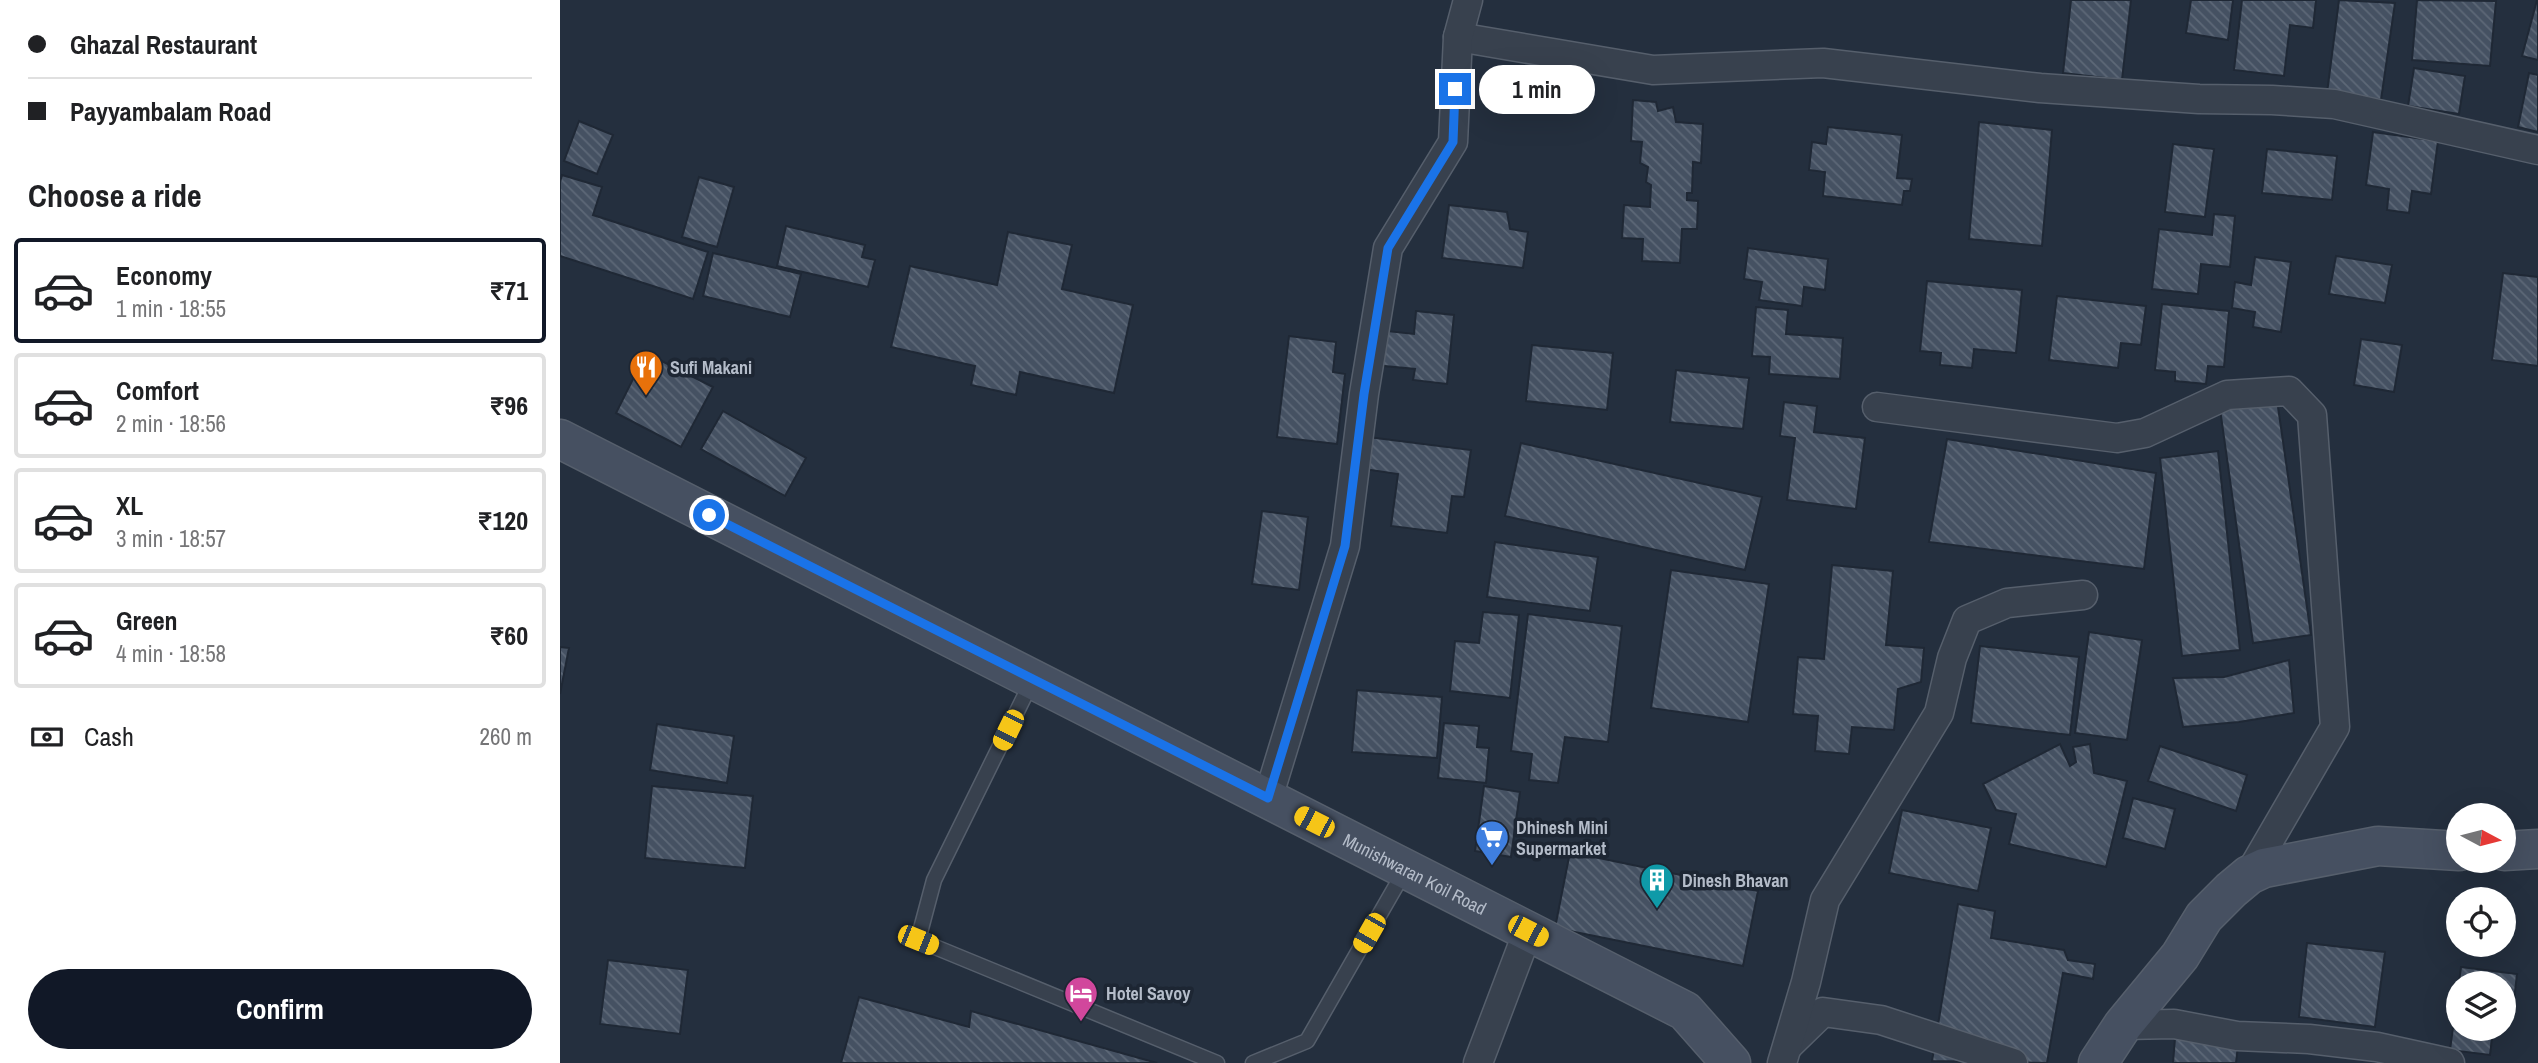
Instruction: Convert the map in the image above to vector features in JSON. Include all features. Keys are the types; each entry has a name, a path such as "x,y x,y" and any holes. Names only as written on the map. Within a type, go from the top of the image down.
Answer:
{"main road":[{"name":"Munishwaran Koil Road","path":"560,439 1685,1011 1731,1063"},
{"path":"2098,1063 2123,1025 2180,956 2204,917 2249,875 2264,868 2378,846 2446,851"},
{"path":"2516,850 2538,849"}],"street":[{"path":"1268,798 1345,546 1364,394 1388,248 1453,142 1458,37 1468,0"},
{"path":"1458,37 1653,70 1823,63 2040,88 2199,99 2334,104 2538,150"},
{"path":"1877,407 2117,438 2145,433 2227,395 2289,391 2312,415 2335,727 2249,875"},
{"path":"1784,1055 1807,982 1825,900 1939,713 1952,658 1967,620 2007,603 2083,595"},
{"path":"1478,1063 1528,931"},
{"path":"1784,1055 1823,1012 1881,1020 2013,1063"},
{"path":"2123,1025 2174,1024 2237,1036 2309,1039 2377,1047 2450,1063"}],"lane":[{"path":"1032,680 934,880 918,940 1217,1063"},
{"path":"1253,1063 1307,1041 1405,869"}],"building":[{"path":"2071,0 2131,0 2122,80 2063,73"},
{"path":"2191,0 2233,0 2228,40 2186,33"},
{"path":"2242,0 2316,0 2313,28 2290,25 2284,76 2234,70"},
{"path":"2339,0 2395,3 2381,100 2327,93"},
{"path":"2417,0 2496,1 2490,66 2412,60"},
{"path":"2538,0 2538,60 2522,56"},
{"path":"2414,68 2465,76 2459,114 2408,106"},
{"path":"2529,73 2538,75 2538,132 2518,127"},
{"path":"1633,100 1656,102 1658,111 1673,107 1676,122 1703,124 1701,163 1693,162 1692,193 1687,193 1687,200 1698,201 1697,229 1682,229 1680,263 1642,261 1643,239 1622,238 1624,205 1650,207 1651,185 1646,182 1648,167 1640,163 1642,142 1631,141"},
{"path":"579,121 613,135 597,174 564,161"},
{"path":"1979,122 2052,130 2042,246 1969,239"},
{"path":"1828,127 1902,135 1897,178 1912,179 1910,191 1904,191 1902,205 1823,196 1825,172 1809,170 1812,142 1826,144"},
{"path":"2373,132 2438,141 2431,194 2412,191 2409,213 2387,210 2389,189 2366,185"},
{"path":"2173,144 2214,149 2205,217 2165,212"},
{"path":"2267,149 2337,156 2332,200 2262,193"},
{"path":"562,175 602,187 593,215 708,252 693,299 560,256"},
{"path":"699,177 734,187 717,247 682,237"},
{"path":"1449,205 1507,212 1510,229 1528,232 1523,268 1442,258"},
{"path":"2214,214 2235,216 2230,267 2201,264 2198,294 2152,289 2159,229 2212,235"},
{"path":"786,226 865,245 862,257 875,260 868,287 777,266"},
{"path":"1008,232 1072,245 1062,289 1133,305 1114,393 1020,372 1016,395 971,385 975,366 891,347 910,266 997,285"},
{"path":"1748,248 1828,259 1825,290 1804,287 1802,306 1759,300 1762,282 1744,279"},
{"path":"713,253 801,274 790,317 703,296"},
{"path":"2336,256 2392,265 2385,303 2329,294"},
{"path":"2255,257 2291,262 2281,332 2253,327 2255,312 2232,308 2235,282 2251,285"},
{"path":"2503,273 2538,277 2538,366 2492,360"},
{"path":"1927,281 2022,290 2016,353 1974,349 1972,368 1940,365 1941,353 1920,351"},
{"path":"2057,296 2146,306 2141,345 2121,343 2118,368 2049,360"},
{"path":"2162,304 2229,311 2224,367 2208,366 2206,384 2175,381 2175,372 2155,370"},
{"path":"1756,307 1788,310 1786,334 1843,338 1840,379 1769,374 1770,357 1752,356"},
{"path":"1416,311 1454,315 1447,384 1413,380 1415,369 1374,365 1378,330 1414,334"},
{"path":"1289,336 1336,342 1333,372 1345,374 1337,444 1277,437"},
{"path":"2361,339 2402,345 2394,392 2354,385"},
{"path":"1532,345 1613,353 1607,410 1526,401"},
{"path":"646,353 713,387 681,447 616,413"},
{"path":"1676,370 1749,378 1743,429 1670,422"},
{"path":"2277,400 2311,635 2253,643 2220,409"},
{"path":"1784,402 1817,406 1814,432 1865,438 1856,509 1787,500 1795,438 1780,436"},
{"path":"723,411 806,458 785,496 701,449"},
{"path":"1368,437 1471,450 1464,497 1452,496 1447,533 1391,526 1398,474 1364,469"},
{"path":"1947,439 2156,473 2144,569 1929,542"},
{"path":"1521,443 1762,497 1745,570 1505,516"},
{"path":"2218,451 2240,650 2182,656 2160,458"},
{"path":"1262,511 1308,517 1299,590 1252,584"},
{"path":"1495,542 1598,557 1590,611 1487,597"},
{"path":"1832,565 1893,571 1886,645 1924,648 1921,682 1898,689 1894,730 1852,727 1849,754 1815,751 1818,716 1793,714 1798,657 1824,659"},
{"path":"1671,570 1769,584 1748,722 1651,708"},
{"path":"1483,612 1519,615 1510,698 1450,691 1455,641 1479,643"},
{"path":"1528,614 1622,626 1608,742 1565,737 1558,783 1529,780 1532,754 1511,751"},
{"path":"2089,632 2142,640 2127,740 2075,733"},
{"path":"1980,646 2079,657 2070,735 1971,723"},
{"path":"560,647 569,648 560,694"},
{"path":"2289,660 2294,713 2183,727 2173,678 2224,677"},
{"path":"1357,690 1442,697 1437,758 1352,752"},
{"path":"1444,723 1479,726 1477,747 1489,748 1486,783 1438,778"},
{"path":"657,724 734,736 727,783 650,770"},
{"path":"2060,744 2070,766 2076,762 2073,747 2090,744 2094,773 2127,781 2106,867 2009,844 2016,814 1996,810 1983,784"},
{"path":"2160,746 2247,775 2236,811 2148,781"},
{"path":"652,786 753,796 745,868 645,858"},
{"path":"1484,786 1520,792 1511,857 1475,851"},
{"path":"2133,798 2175,809 2165,849 2123,838"},
{"path":"1902,810 1991,828 1978,891 1889,873"},
{"name":"Dinesh Bhavan","path":"1570,852 1758,891 1743,966 1555,928"},
{"path":"1958,904 1995,911 1991,938 2064,950 2068,960 2095,964 2093,979 2063,973 2047,1063 1932,1061"},
{"path":"2307,943 2385,952 2375,1027 2299,1017"},
{"path":"608,960 688,970 680,1034 600,1024"},
{"path":"2461,967 2493,971 2460,971"},
{"path":"859,997 969,1027 971,1011 1157,1063 841,1063"},
{"path":"2175,1038 2238,1045 2236,1063 2173,1063"},
{"path":"2451,1041 2492,1041 2490,1055 2450,1050"}],"place":[{"name":"Sufi Makani","path":"646,397"},
{"name":"Dhinesh Mini Supermarket","path":"1492,867"},
{"name":"Dinesh Bhavan","path":"1657,910"},
{"name":"Hotel Savoy","path":"1081,1023"}],"route":[{"path":"709,515 1268,798 1345,546 1364,394 1388,248 1453,142 1455,89"}]}
